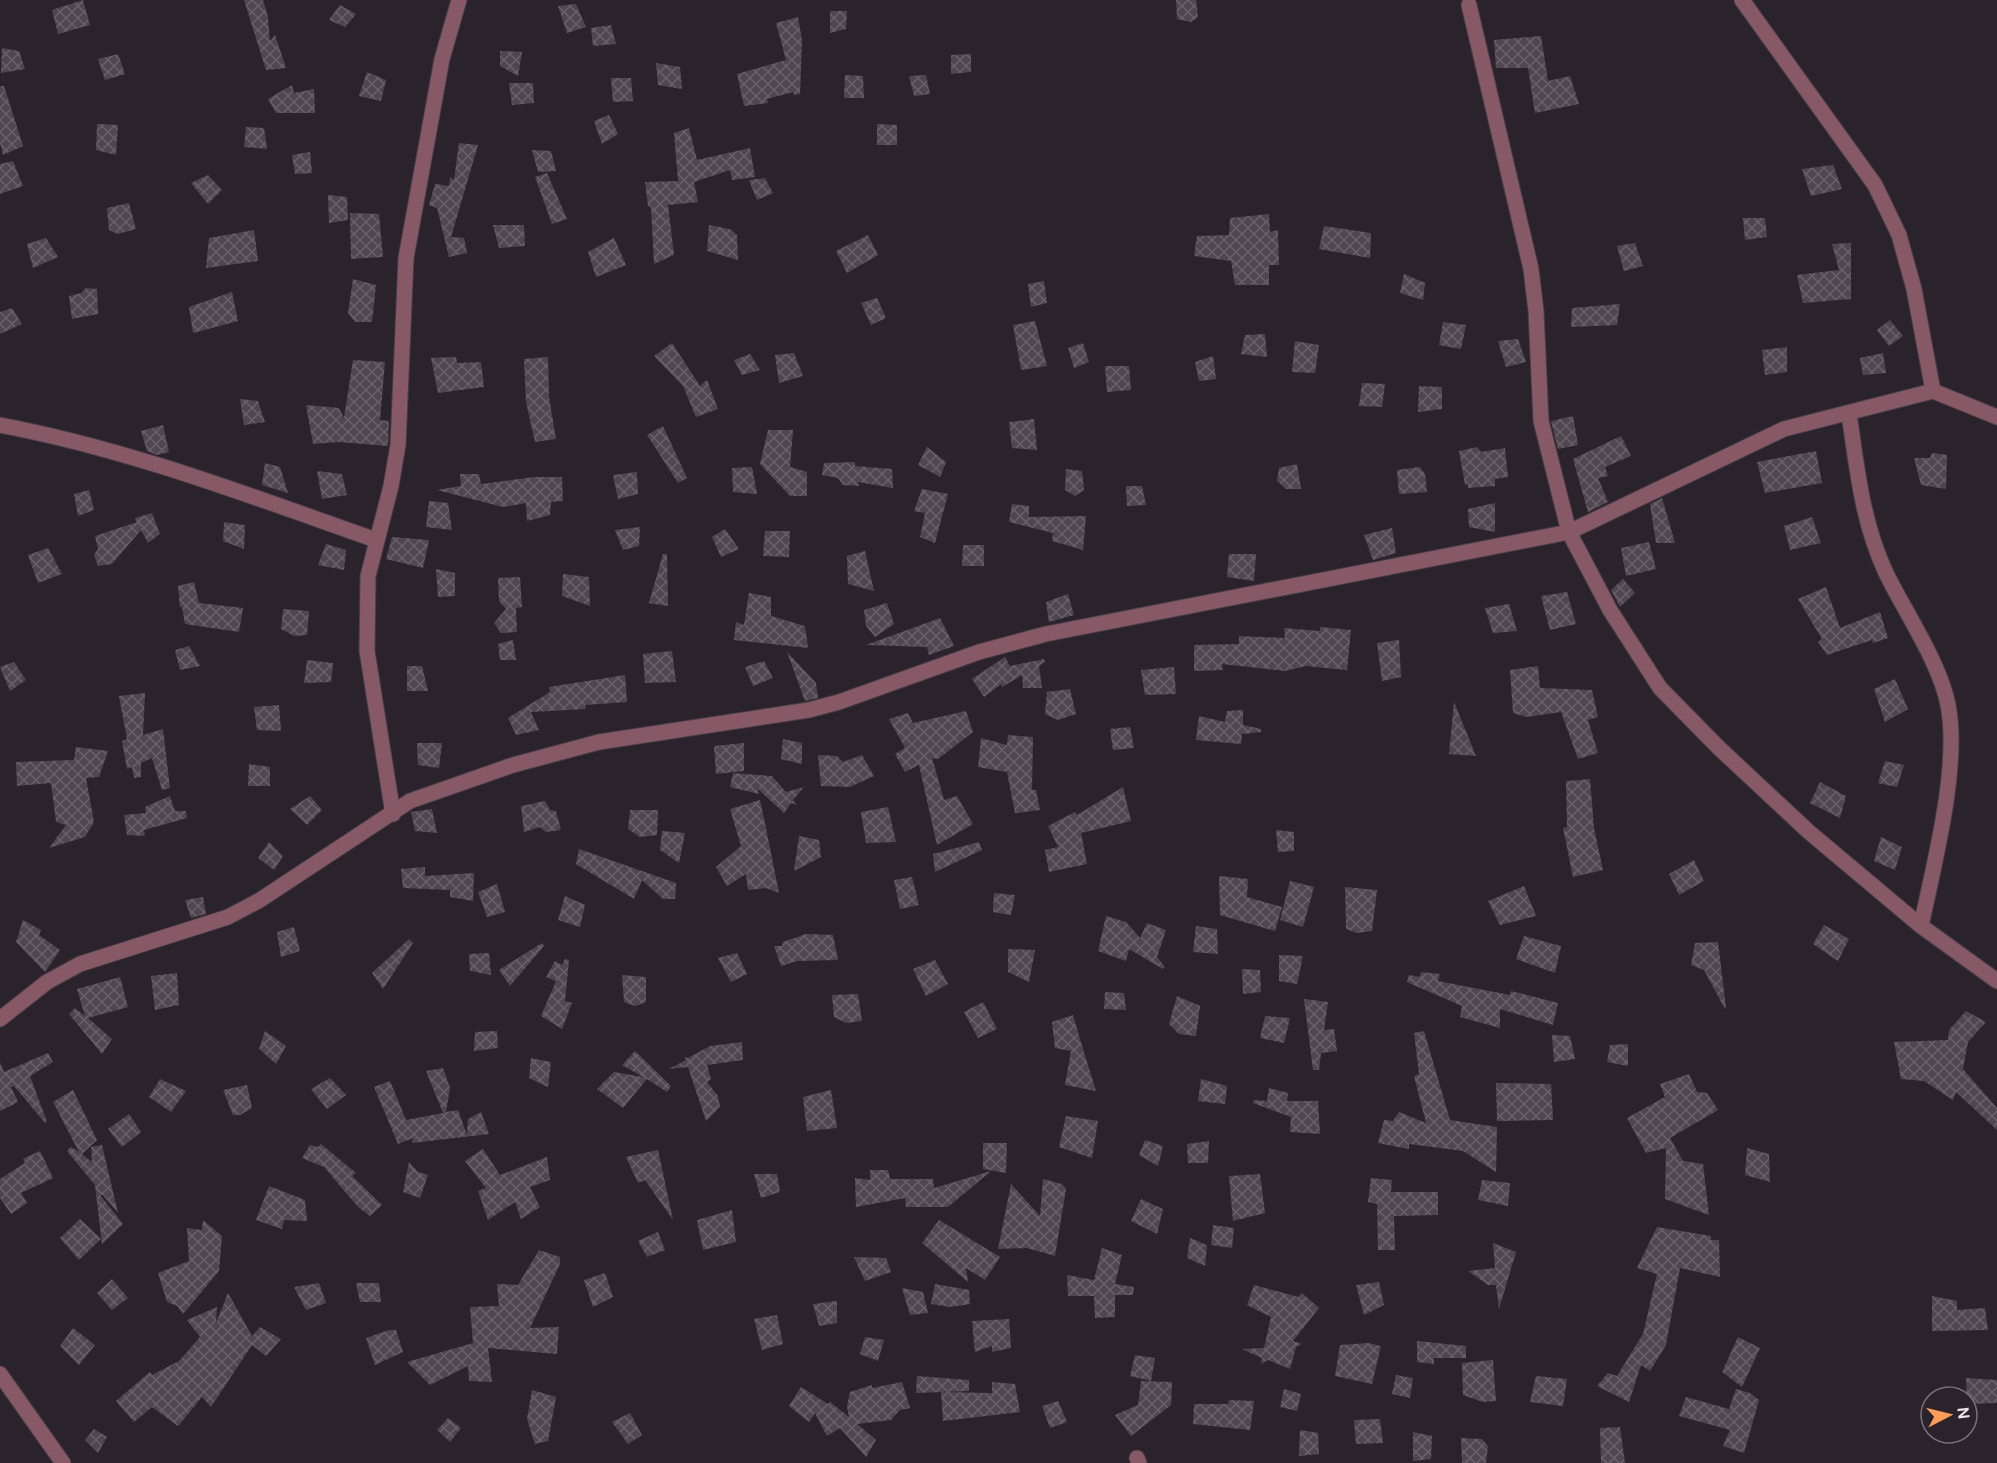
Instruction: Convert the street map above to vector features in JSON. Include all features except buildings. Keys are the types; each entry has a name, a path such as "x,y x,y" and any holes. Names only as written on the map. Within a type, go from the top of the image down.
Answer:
{"street":[{"path":"393,814 367,651 368,576 391,486 398,445 401,407 401,316 406,258 442,59 459,0"},
{"path":"1742,0 1875,185 1899,235 1911,278 1933,391"},
{"path":"1469,5 1531,269 1536,310 1541,421 1569,532 1610,610 1660,688 1719,748 1809,832 1921,926 1997,981"},
{"path":"0,1019 47,982 80,964 228,916 260,900 410,801 513,765 599,742 829,705 979,651 1046,634 1569,532 1784,429 1933,391 1997,417"},
{"path":"1849,414 1861,501 1870,531 1885,571 1938,676 1948,704 1951,742 1942,822 1921,926"},
{"path":"0,425 51,434 220,486 376,540"},
{"path":"0,1374 63,1463"}]}
